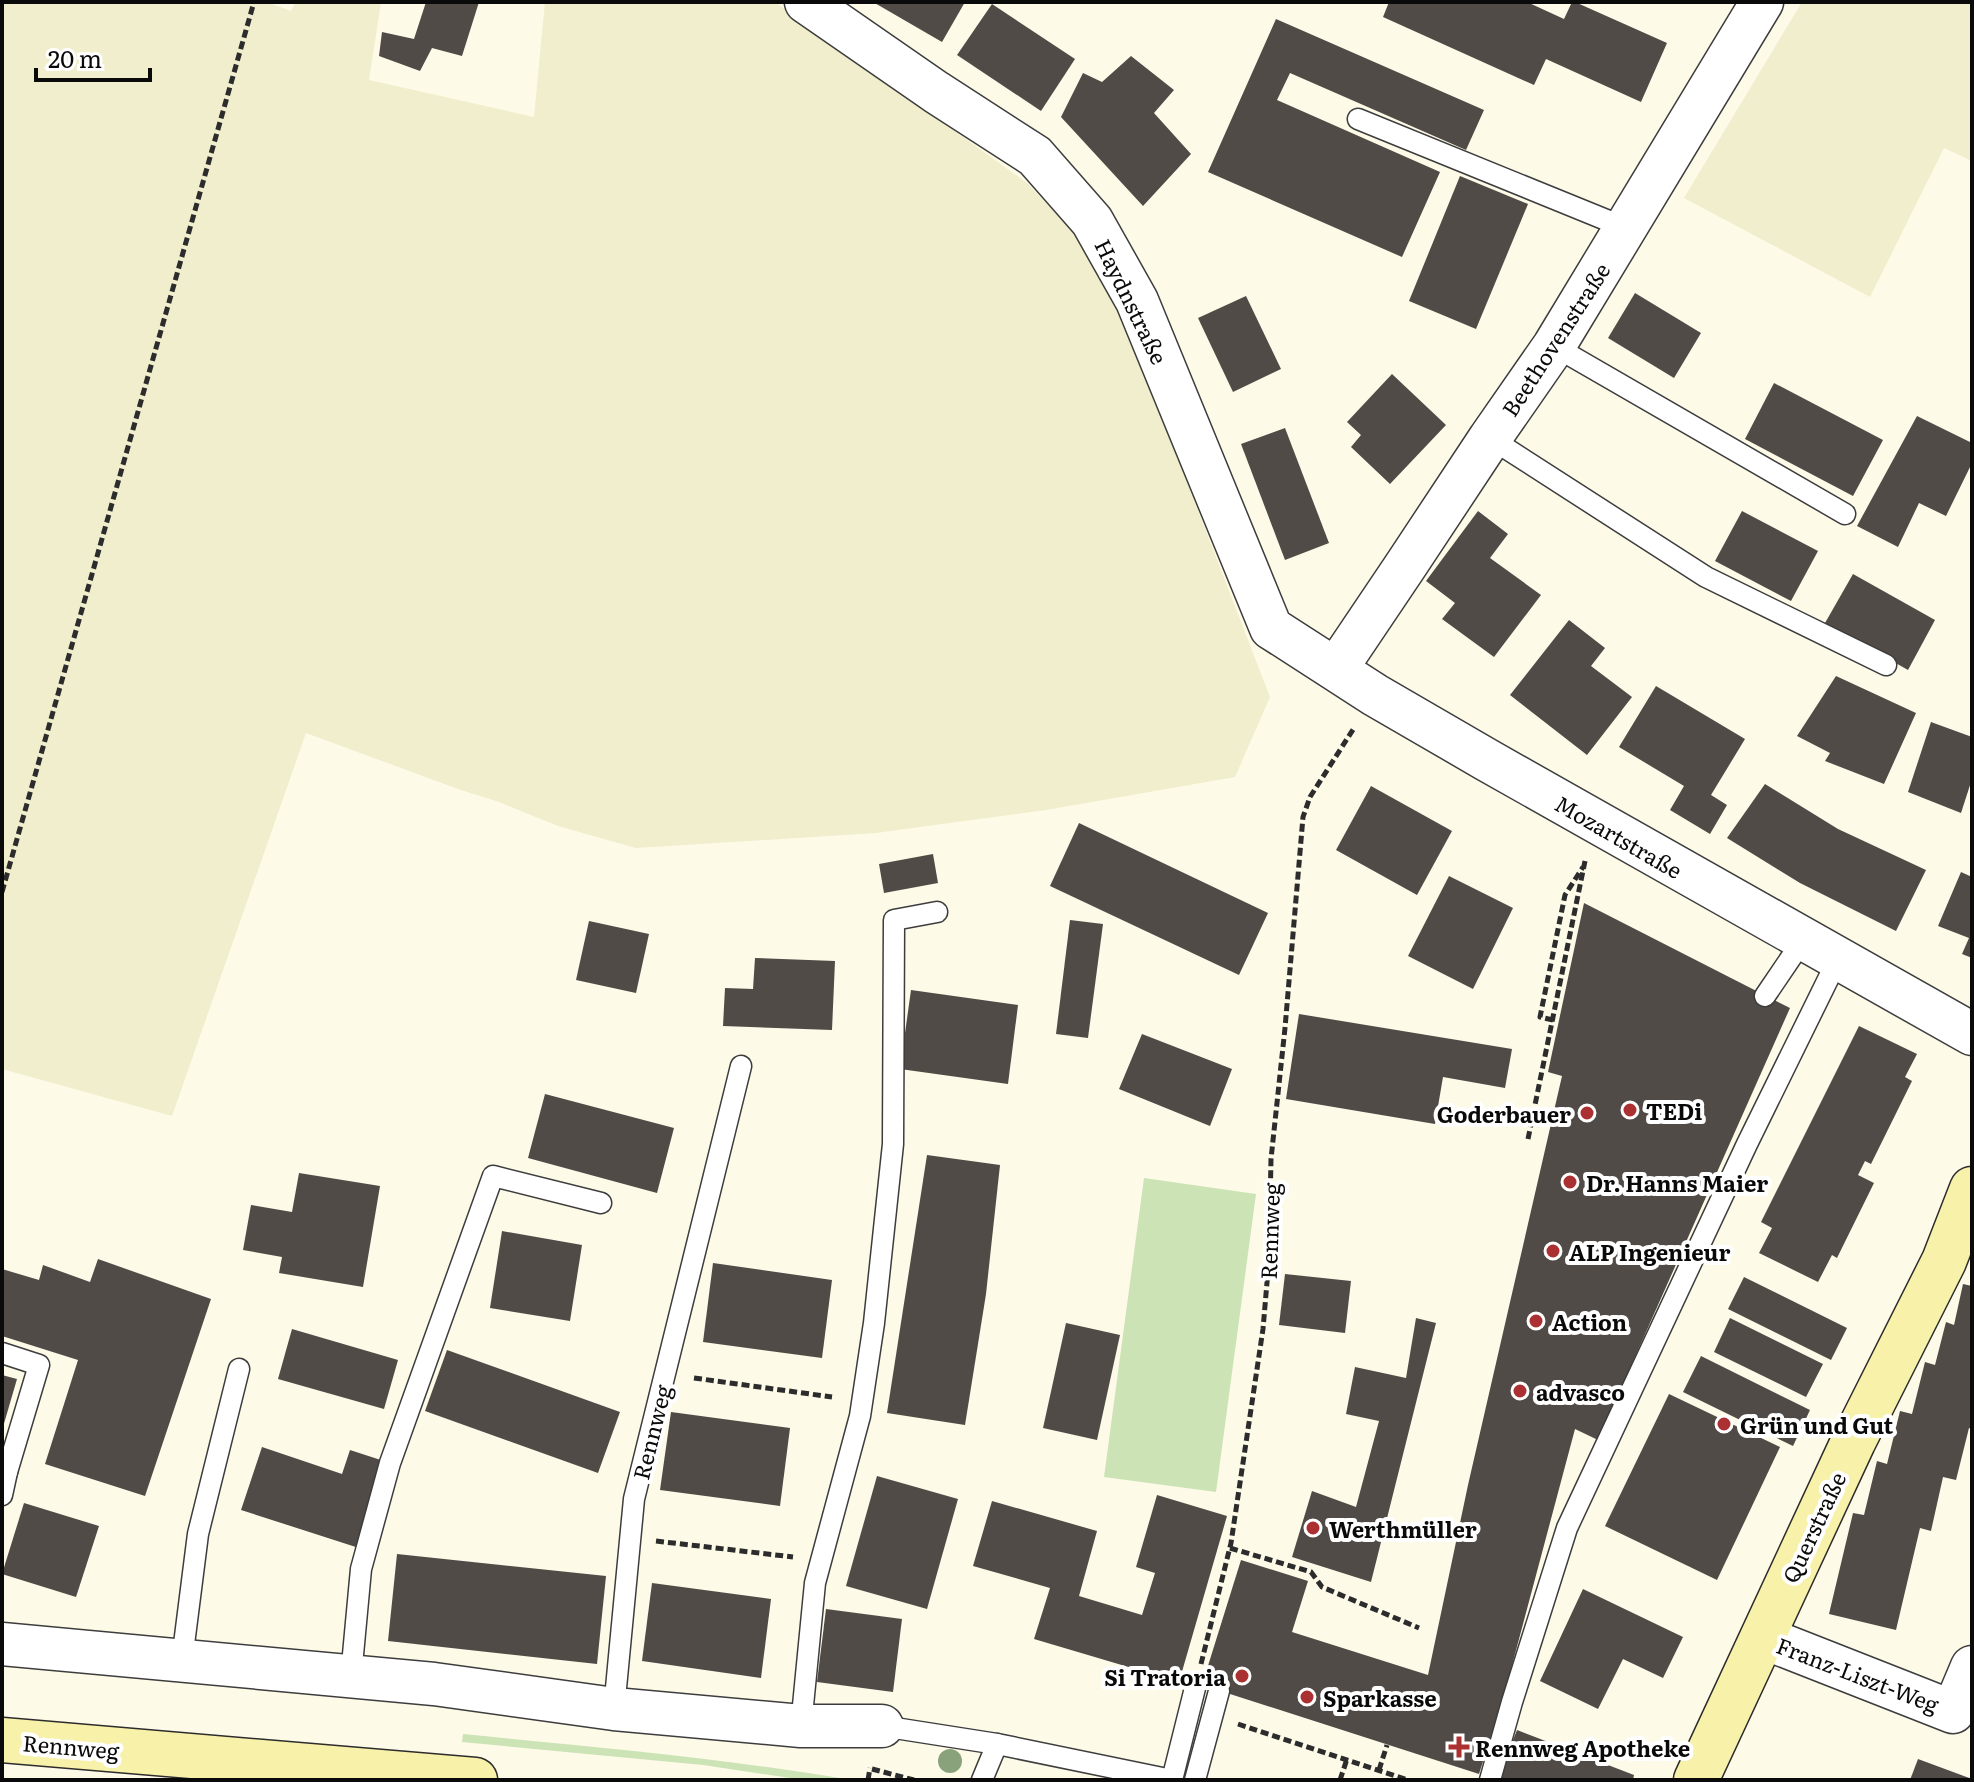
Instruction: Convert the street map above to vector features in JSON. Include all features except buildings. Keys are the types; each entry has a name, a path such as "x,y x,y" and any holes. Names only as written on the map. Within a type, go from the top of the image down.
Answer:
{"street":[{"name":"Haydnstraße","path":"806,2 1035,156 1092,221 1137,301 1271,628"},
{"name":"Beethovenstraße","path":"1336,669 1554,346 1762,2"},
{"name":"Mozartstraße","path":"1271,628 1375,695 1972,1034"},
{"name":"Querstraße","path":"1696,1780 1853,1442 1958,1266 1972,1189"},
{"name":"Franz-Liszt-Weg","path":"1762,1637 1953,1712 1972,1667"},
{"path":"2,1644 434,1684 614,1709 801,1726 882,1726"},
{"name":"Rennweg","path":"2,1740 475,1780"}],"lane":[{"path":"1358,119 1626,228"},
{"path":"1554,346 1845,514"},
{"path":"1490,438 1706,577 1886,665"},
{"path":"801,1726 815,1583 860,1416 874,1323 893,1144 894,920 937,912"},
{"path":"1765,996 1820,949"},
{"path":"1490,1780 1567,1528 1740,1159 1820,949"},
{"name":"Rennweg","path":"614,1709 634,1499 741,1066"},
{"path":"351,1676 361,1569 390,1463 493,1176 601,1203"},
{"path":"2,1353 39,1365 5,1471 2,1495"},
{"path":"182,1660 198,1534 239,1369"},
{"path":"882,1726 997,1744 1172,1780 1195,1688"},
{"path":"1195,1780 1219,1691"},
{"path":"982,1780 997,1744"}],"path":[{"path":"2,892 254,2"},
{"name":"Rennweg","path":"1195,1688 1230,1548 1263,1329 1269,1259 1271,1159 1303,817 1310,797 1375,695"},
{"path":"1528,1139 1593,821"},
{"path":"1553,1020 1540,1017 1543,1001 1565,895 1585,864"},
{"path":"665,1374 832,1397"},
{"path":"631,1538 800,1558"},
{"path":"1230,1548 1311,1572 1322,1587 1419,1628"},
{"path":"1213,1715 1408,1780"},
{"path":"1379,1770 1387,1745"},
{"path":"1340,1780 1347,1759"},
{"path":"868,1780 870,1768"}],"shaded area":[{"path":"2,2 266,2 291,11 296,2 381,2 369,80 534,117 545,2 775,2 1027,183 1074,233 1116,298 1270,697 1235,777 1046,810 876,833 636,848 558,826 306,733 172,1116 2,1069"},
{"path":"1802,2 1972,2 1972,161 1944,148 1870,297 1684,198"}],"green space":[{"path":"1144,1178 1256,1194 1216,1492 1104,1477"},
{"path":"463,1734 706,1759 851,1780 803,1780 703,1765 462,1742"}],"place":[{"name":"TEDi","path":"1630,1110"},
{"name":"Goderbauer","path":"1587,1113"},
{"name":"Dr. Hanns Maier","path":"1570,1182"},
{"name":"ALP Ingenieur","path":"1553,1251"},
{"name":"Action","path":"1536,1321"},
{"name":"advasco","path":"1520,1391"},
{"name":"Grün und Gut","path":"1724,1424"},
{"name":"Werthmüller","path":"1313,1528"},
{"name":"Si Tratoria","path":"1242,1676"},
{"name":"Sparkasse","path":"1307,1697"},
{"name":"Rennweg Apotheke","path":"1459,1747"}]}
